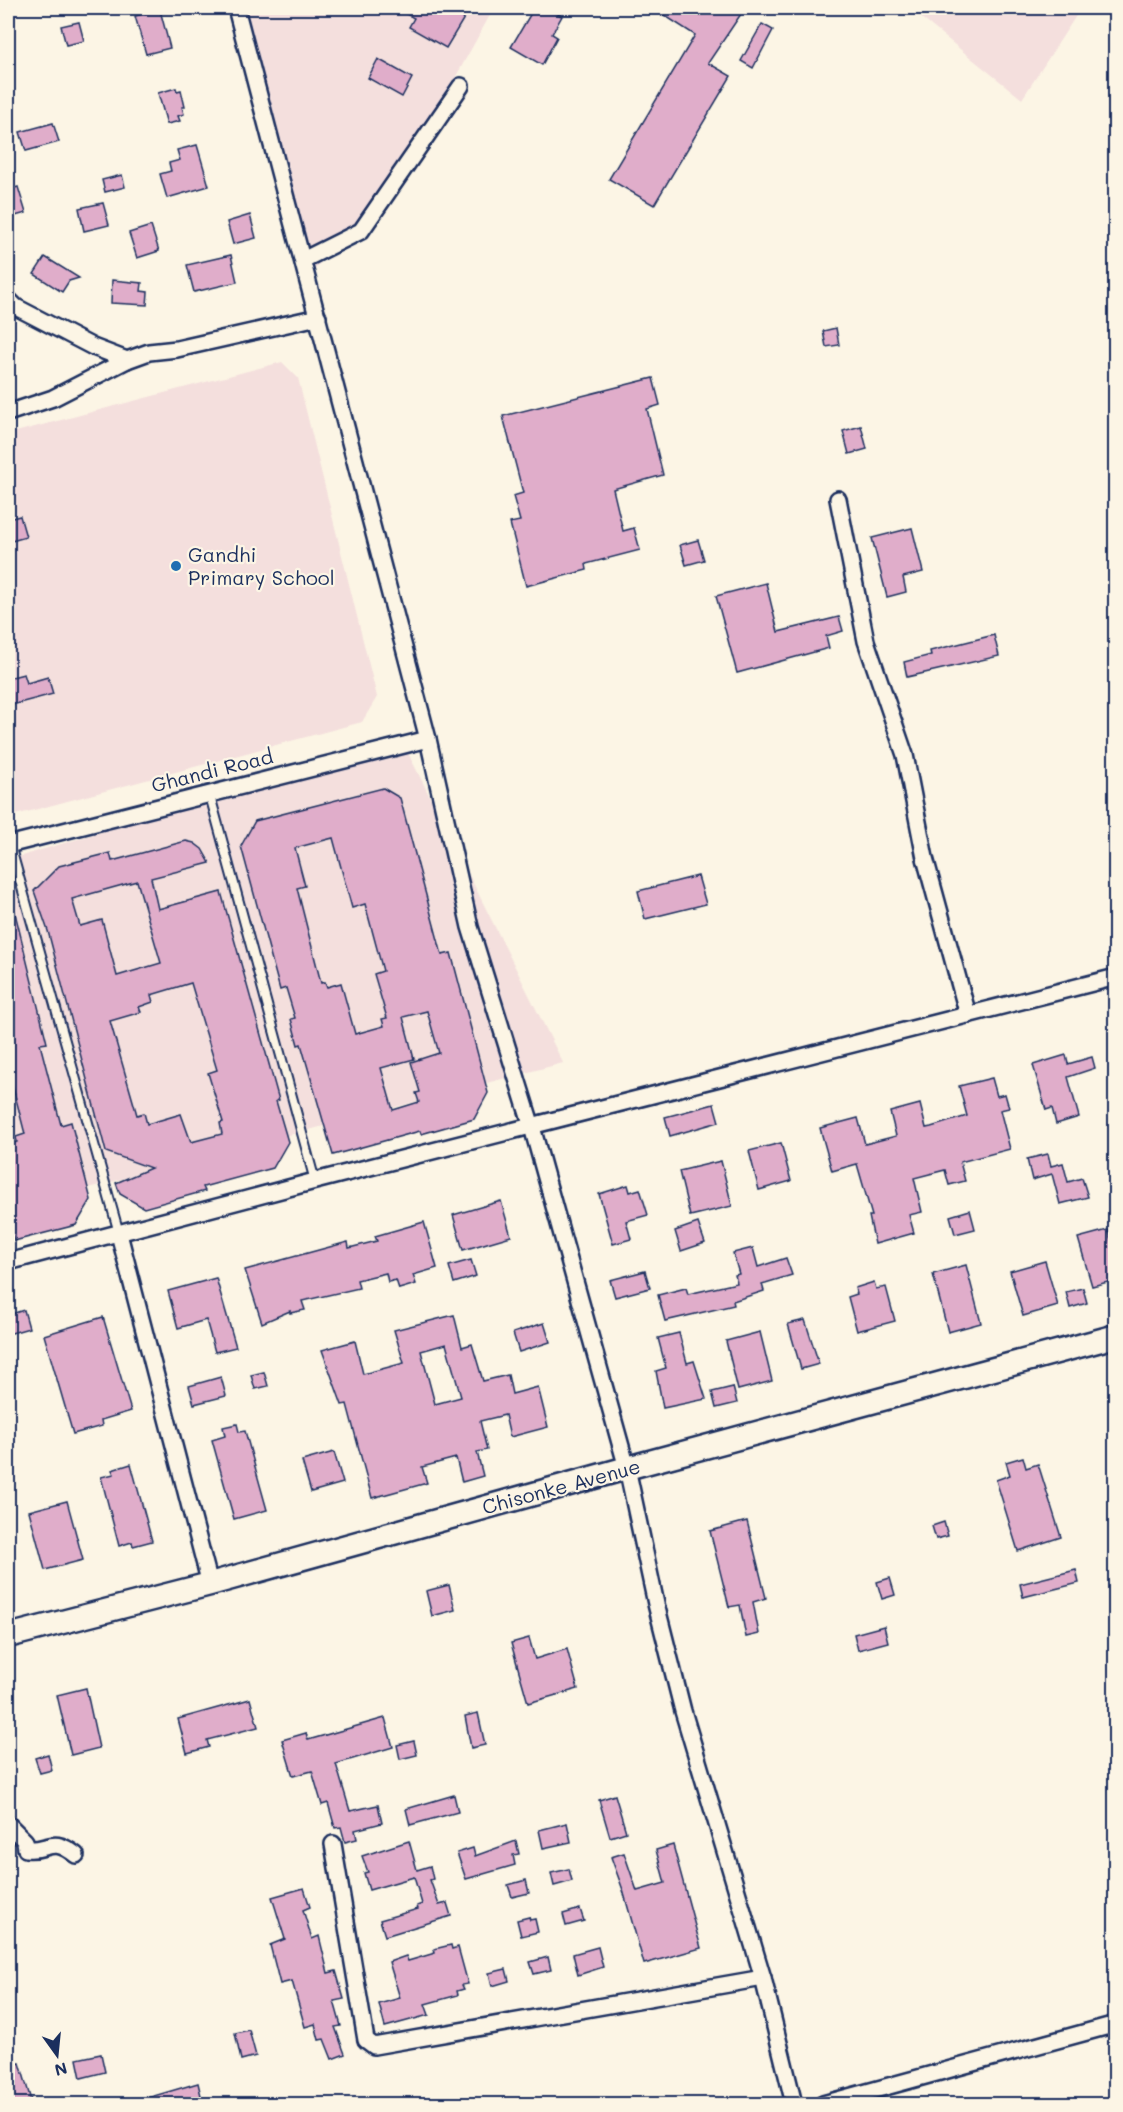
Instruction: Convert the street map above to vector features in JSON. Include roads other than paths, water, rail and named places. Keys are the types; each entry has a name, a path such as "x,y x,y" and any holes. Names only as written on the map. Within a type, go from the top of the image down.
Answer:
{"street":[{"path":"236,8 428,739 470,927 532,1127 627,1468 656,1604 683,1711 763,1978 794,2104"},
{"path":"303,260 361,231 461,86"},
{"path":"8,299 16,307 93,347 127,360"},
{"path":"8,413 54,398 149,351 177,349 318,317"},
{"path":"838,499 866,641 905,755 926,858 968,1015"},
{"name":"Ghandi Road","path":"9,845 209,792 428,739"},
{"path":"8,1262 1116,976"},
{"path":"119,1234 210,1584"},
{"name":"Chisonke Avenue","path":"8,1636 210,1584 1116,1336"},
{"path":"8,1824 24,1841 26,1849 46,1844 64,1845 76,1856"},
{"path":"333,1844 366,2040 374,2046 763,1978"},
{"path":"823,2104 1116,2024"}],"lane":[{"path":"209,792 315,1181"},
{"path":"9,845 119,1234"}],"place":[{"name":"Gandhi Primary School","path":"176,566"}]}
